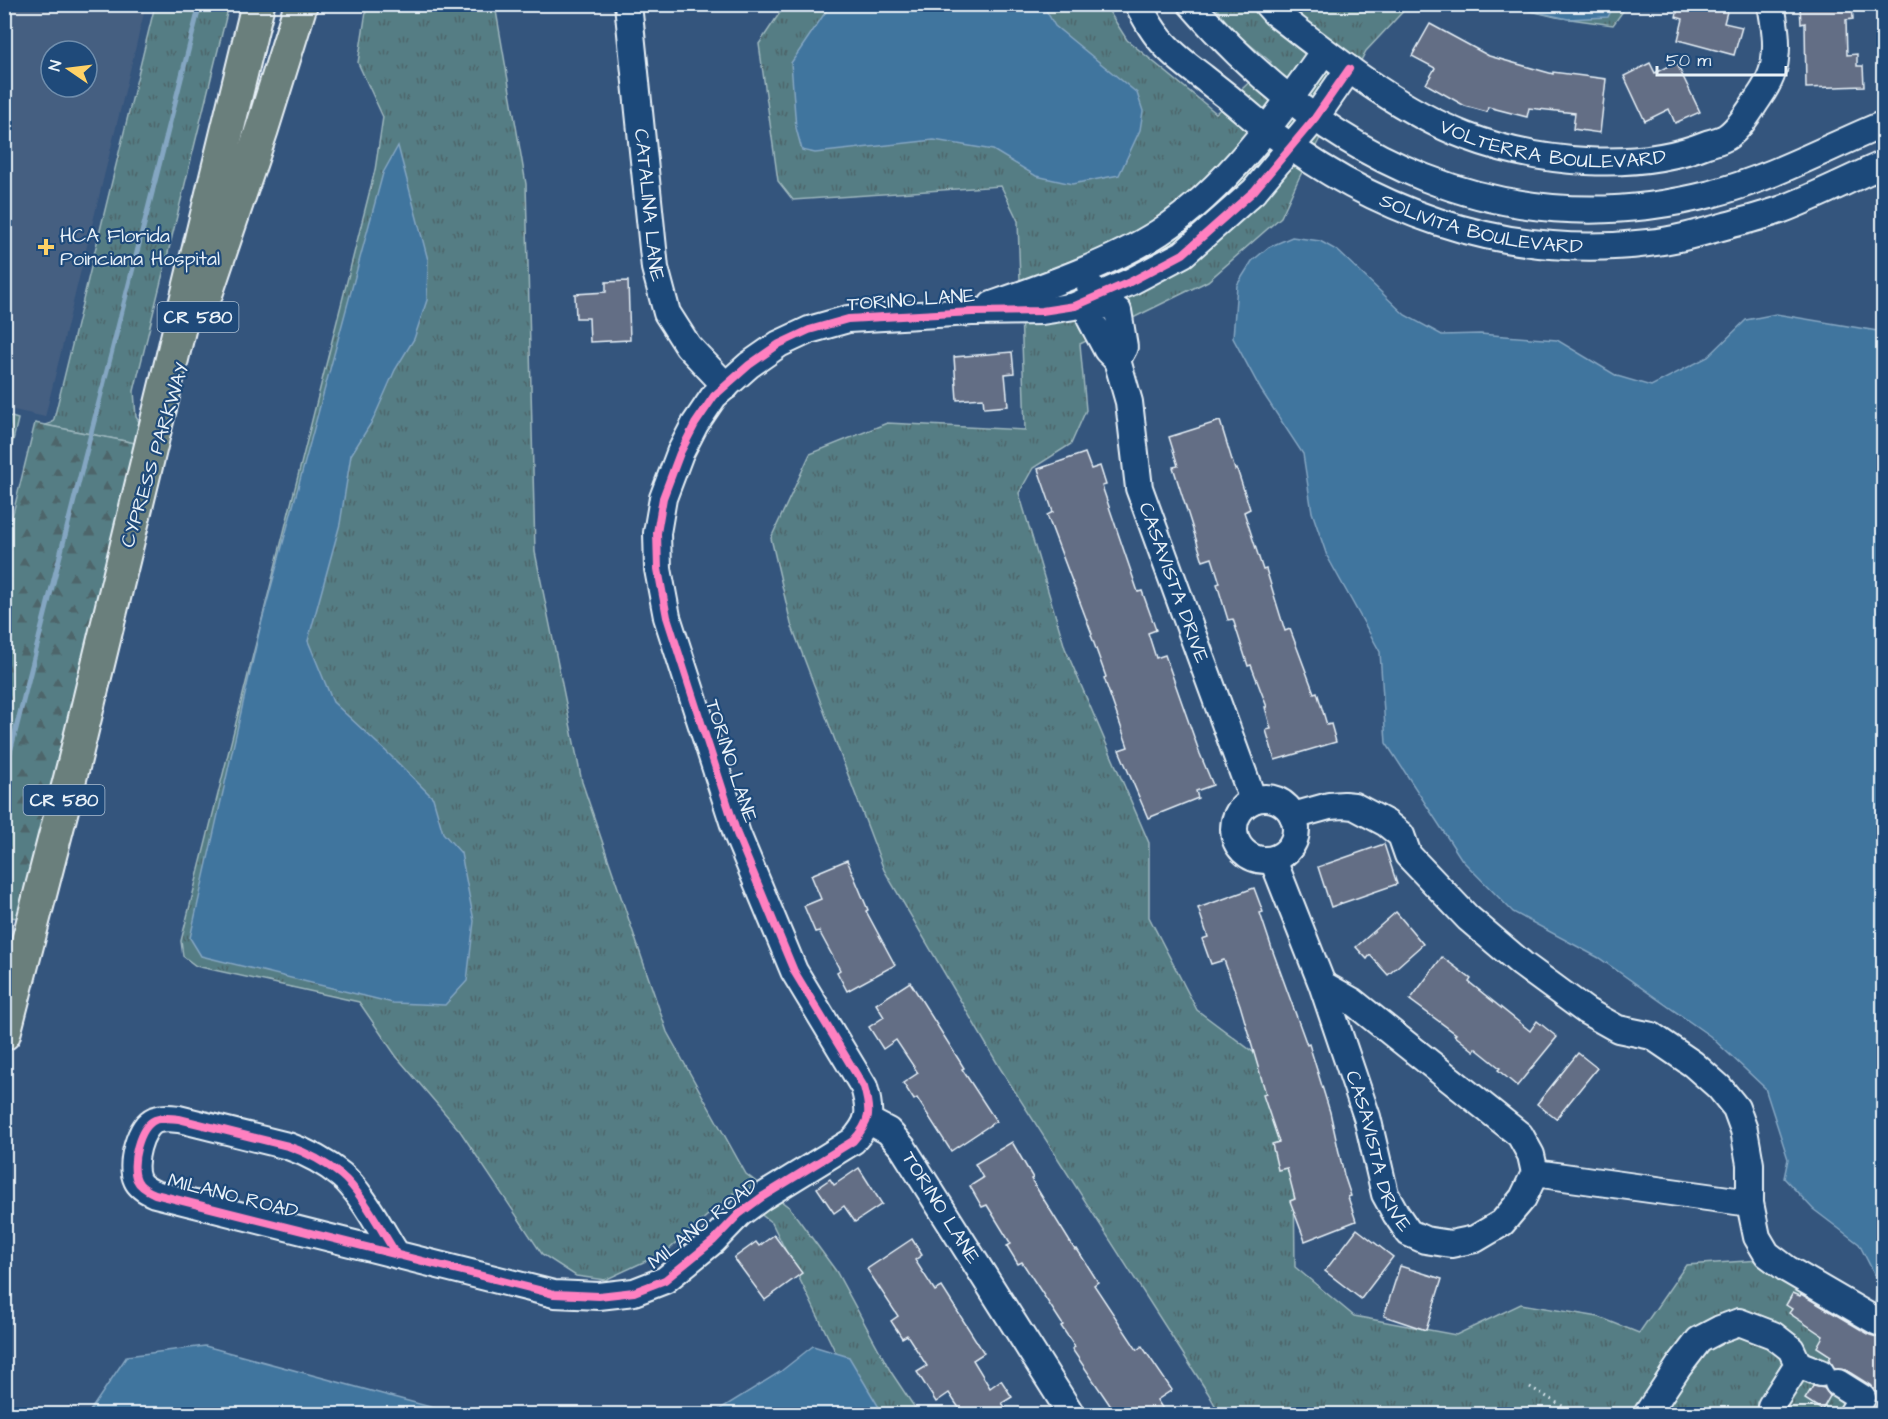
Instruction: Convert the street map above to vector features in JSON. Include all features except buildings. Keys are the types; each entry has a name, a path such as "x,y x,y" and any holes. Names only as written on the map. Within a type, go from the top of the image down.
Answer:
{"main road":[{"name":"CYPRESS PARKWAY","path":"4,1034 74,763 258,4"},
{"name":"CYPRESS PARKWAY","path":"121,564 196,324 302,4"}],"street":[{"name":"CATALINA LANE","path":"628,4 655,268 667,313 688,346 726,386"},
{"name":"SOLIVITA BOULEVARD","path":"1138,4 1150,26 1166,46 1266,129 1307,159 1395,207 1456,228 1523,242 1597,247 1647,243 1697,234 1779,210 1884,164"},
{"name":"SOLIVITA BOULEVARD","path":"1191,4 1217,34 1290,100 1328,128 1413,174 1460,190 1533,205 1573,209 1619,208 1666,203 1712,194 1780,171 1846,139 1884,124"},
{"name":"VOLTERRA BOULEVARD","path":"1267,4 1324,51 1415,113 1467,136 1518,151 1568,159 1614,161 1649,160 1690,151 1728,136 1746,118 1760,95 1775,60 1771,4"},
{"name":"TORINO LANE","path":"972,312 1035,290 1118,255 1168,226 1209,194 1290,100 1324,51"},
{"name":"TORINO LANE","path":"1071,1414 903,1148 888,1131 867,1120 870,1107 864,1087 794,971 737,834 667,617 658,570 657,533 663,498 680,453 695,424 714,396 749,365 779,344 808,330 848,319 972,312 1042,311 1075,306 1130,282 1183,254 1254,191 1315,118 1349,69"},
{"path":"1740,184 1749,219"},
{"path":"1082,270 1095,297"},
{"name":"CASAVISTA DRIVE","path":"1095,297 1091,320 1107,350 1117,360 1129,402 1139,488 1253,800"},
{"path":"1274,799 1283,803 1293,816 1296,829 1295,839 1290,848 1273,860 1262,861 1252,858 1237,844 1234,823 1244,805 1253,800 1274,799"},
{"path":"1293,816 1329,806 1344,805 1354,806 1386,823 1401,835 1408,855 1468,918 1522,964 1586,1011 1618,1029 1652,1036 1693,1064 1719,1087 1736,1108 1744,1130 1750,1164 1750,1203 1757,1238 1767,1254 1787,1269 1878,1322"},
{"name":"CASAVISTA DRIVE","path":"1273,860 1323,984 1367,1117 1385,1194 1409,1233 1425,1240 1451,1244 1475,1239 1502,1223 1523,1198 1535,1173"},
{"path":"1323,984 1352,1001 1520,1136 1531,1155 1535,1173 1750,1203"},
{"name":"MILANO ROAD","path":"397,1254 355,1190 343,1176 317,1158 288,1146 179,1119 154,1120 146,1126 141,1136 134,1170 136,1179 147,1191 554,1294 599,1296 634,1292 665,1280 713,1241 739,1214 762,1197 853,1141 864,1129 867,1120"},
{"path":"1647,1414 1699,1340 1739,1322 1773,1335 1819,1373 1862,1398 1852,1414"},
{"path":"1771,1406 1819,1373"}],"path":[{"path":"1530,1387 1576,1414"}],"shaded area":[{"name":"HCA Florida Poinciana Hospital","path":"5,4 146,5 45,417 5,408"},
{"path":"831,4 1043,5 1055,26 1137,93 1143,111 1140,130 1119,175 1072,184 1036,176 993,150 934,140 815,153 802,150 796,128 791,63"},
{"path":"1505,5 1614,5 1608,17 1568,19"},
{"path":"398,146 428,260 427,300 414,339 395,370 373,420 351,455 340,524 308,641 333,702 433,798 443,833 461,853 474,921 467,981 445,1005 393,1003 201,956 190,938 260,628 383,173"},
{"path":"1292,237 1320,241 1338,251 1405,315 1442,335 1480,334 1557,340 1617,376 1651,386 1708,357 1746,320 1776,314 1883,332 1883,1314 1874,1308 1879,1283 1859,1244 1813,1209 1784,1178 1788,1159 1765,1088 1710,1036 1599,958 1513,912 1462,860 1386,743 1380,652 1327,556 1312,512 1303,454 1261,390 1233,338 1237,285 1252,261 1269,247"},
{"path":"205,1346 456,1414 88,1414 127,1356"},
{"path":"813,1346 849,1357 883,1414 712,1414 780,1372"}],"green space":[{"path":"1628,4 1613,25 1556,17 1505,5"},
{"path":"155,5 229,5 134,391 136,417 144,429 140,444 45,425 54,419"},
{"path":"367,5 495,5 526,184 535,552 582,782 667,1032 746,1174 790,1208 836,1271 891,1372 919,1414 874,1414 836,1353 772,1223 733,1193 667,1251 605,1280 576,1276 542,1254 460,1131 396,1056 359,1002 196,966 183,956 181,941 375,170 383,117 358,63"},
{"path":"785,5 1105,5 1127,40 1216,113 1271,62 1232,30 1214,5 1409,5 1366,51 1281,217 1208,281 1080,344 1086,410 1071,444 1033,468 1019,493 1065,648 1149,843 1149,917 1197,1010 1293,1082 1295,1267 1354,1316 1456,1335 1521,1304 1599,1317 1639,1333 1686,1265 1776,1259 1874,1308 1883,1304 1883,1414 1220,1414 1000,1068 884,870 791,624 771,538 810,454 887,423 1025,430 1018,221 1001,186 793,200 778,181 759,44"},
{"path":"4,415 18,419 5,475"},
{"path":"35,423 140,444 24,918 5,917 5,546"}],"waterway":[{"path":"4,776 200,4"}],"cycle path":[{"path":"397,1255 391,1246 364,1201 349,1182 316,1158 288,1146 173,1118 155,1120 149,1124 140,1138 135,1156 135,1173 140,1185 155,1194 554,1294 599,1296 634,1292 665,1280 713,1241 739,1214 762,1197 853,1141 866,1122 868,1103 864,1087 794,971 737,834 667,617 658,569 657,533 663,498 680,453 695,424 714,396 749,365 779,344 809,330 848,319 972,312 1042,311 1075,306 1130,282 1183,254 1254,191 1315,118 1349,69"}],"place":[{"name":"HCA Florida Poinciana Hospital","path":"46,247"}]}
